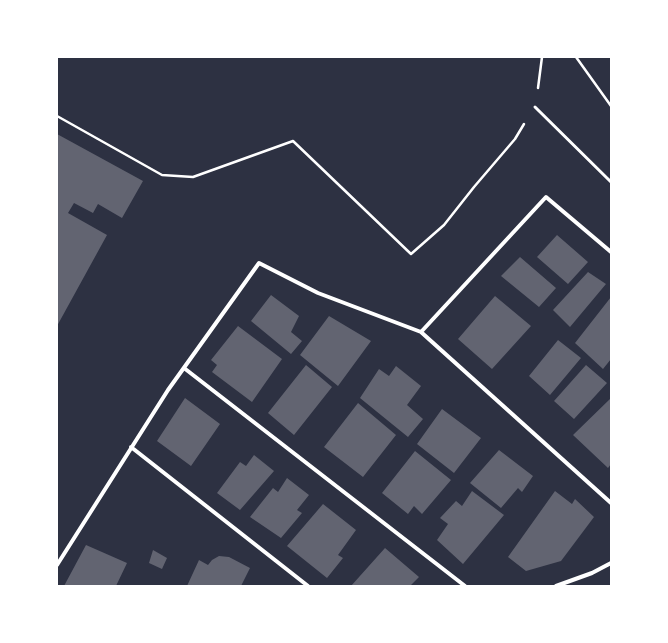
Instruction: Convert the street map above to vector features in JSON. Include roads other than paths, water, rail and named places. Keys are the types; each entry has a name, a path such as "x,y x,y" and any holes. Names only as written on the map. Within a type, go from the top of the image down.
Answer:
{"street":[{"path":"421,332 546,197 611,252"},
{"path":"57,565 168,390 260,263 318,293 421,332 611,503"},
{"path":"184,368 465,586"},
{"path":"131,448 308,586"},
{"path":"556,586 592,574 611,563"}],"lane":[{"path":"535,107 611,182"}]}
